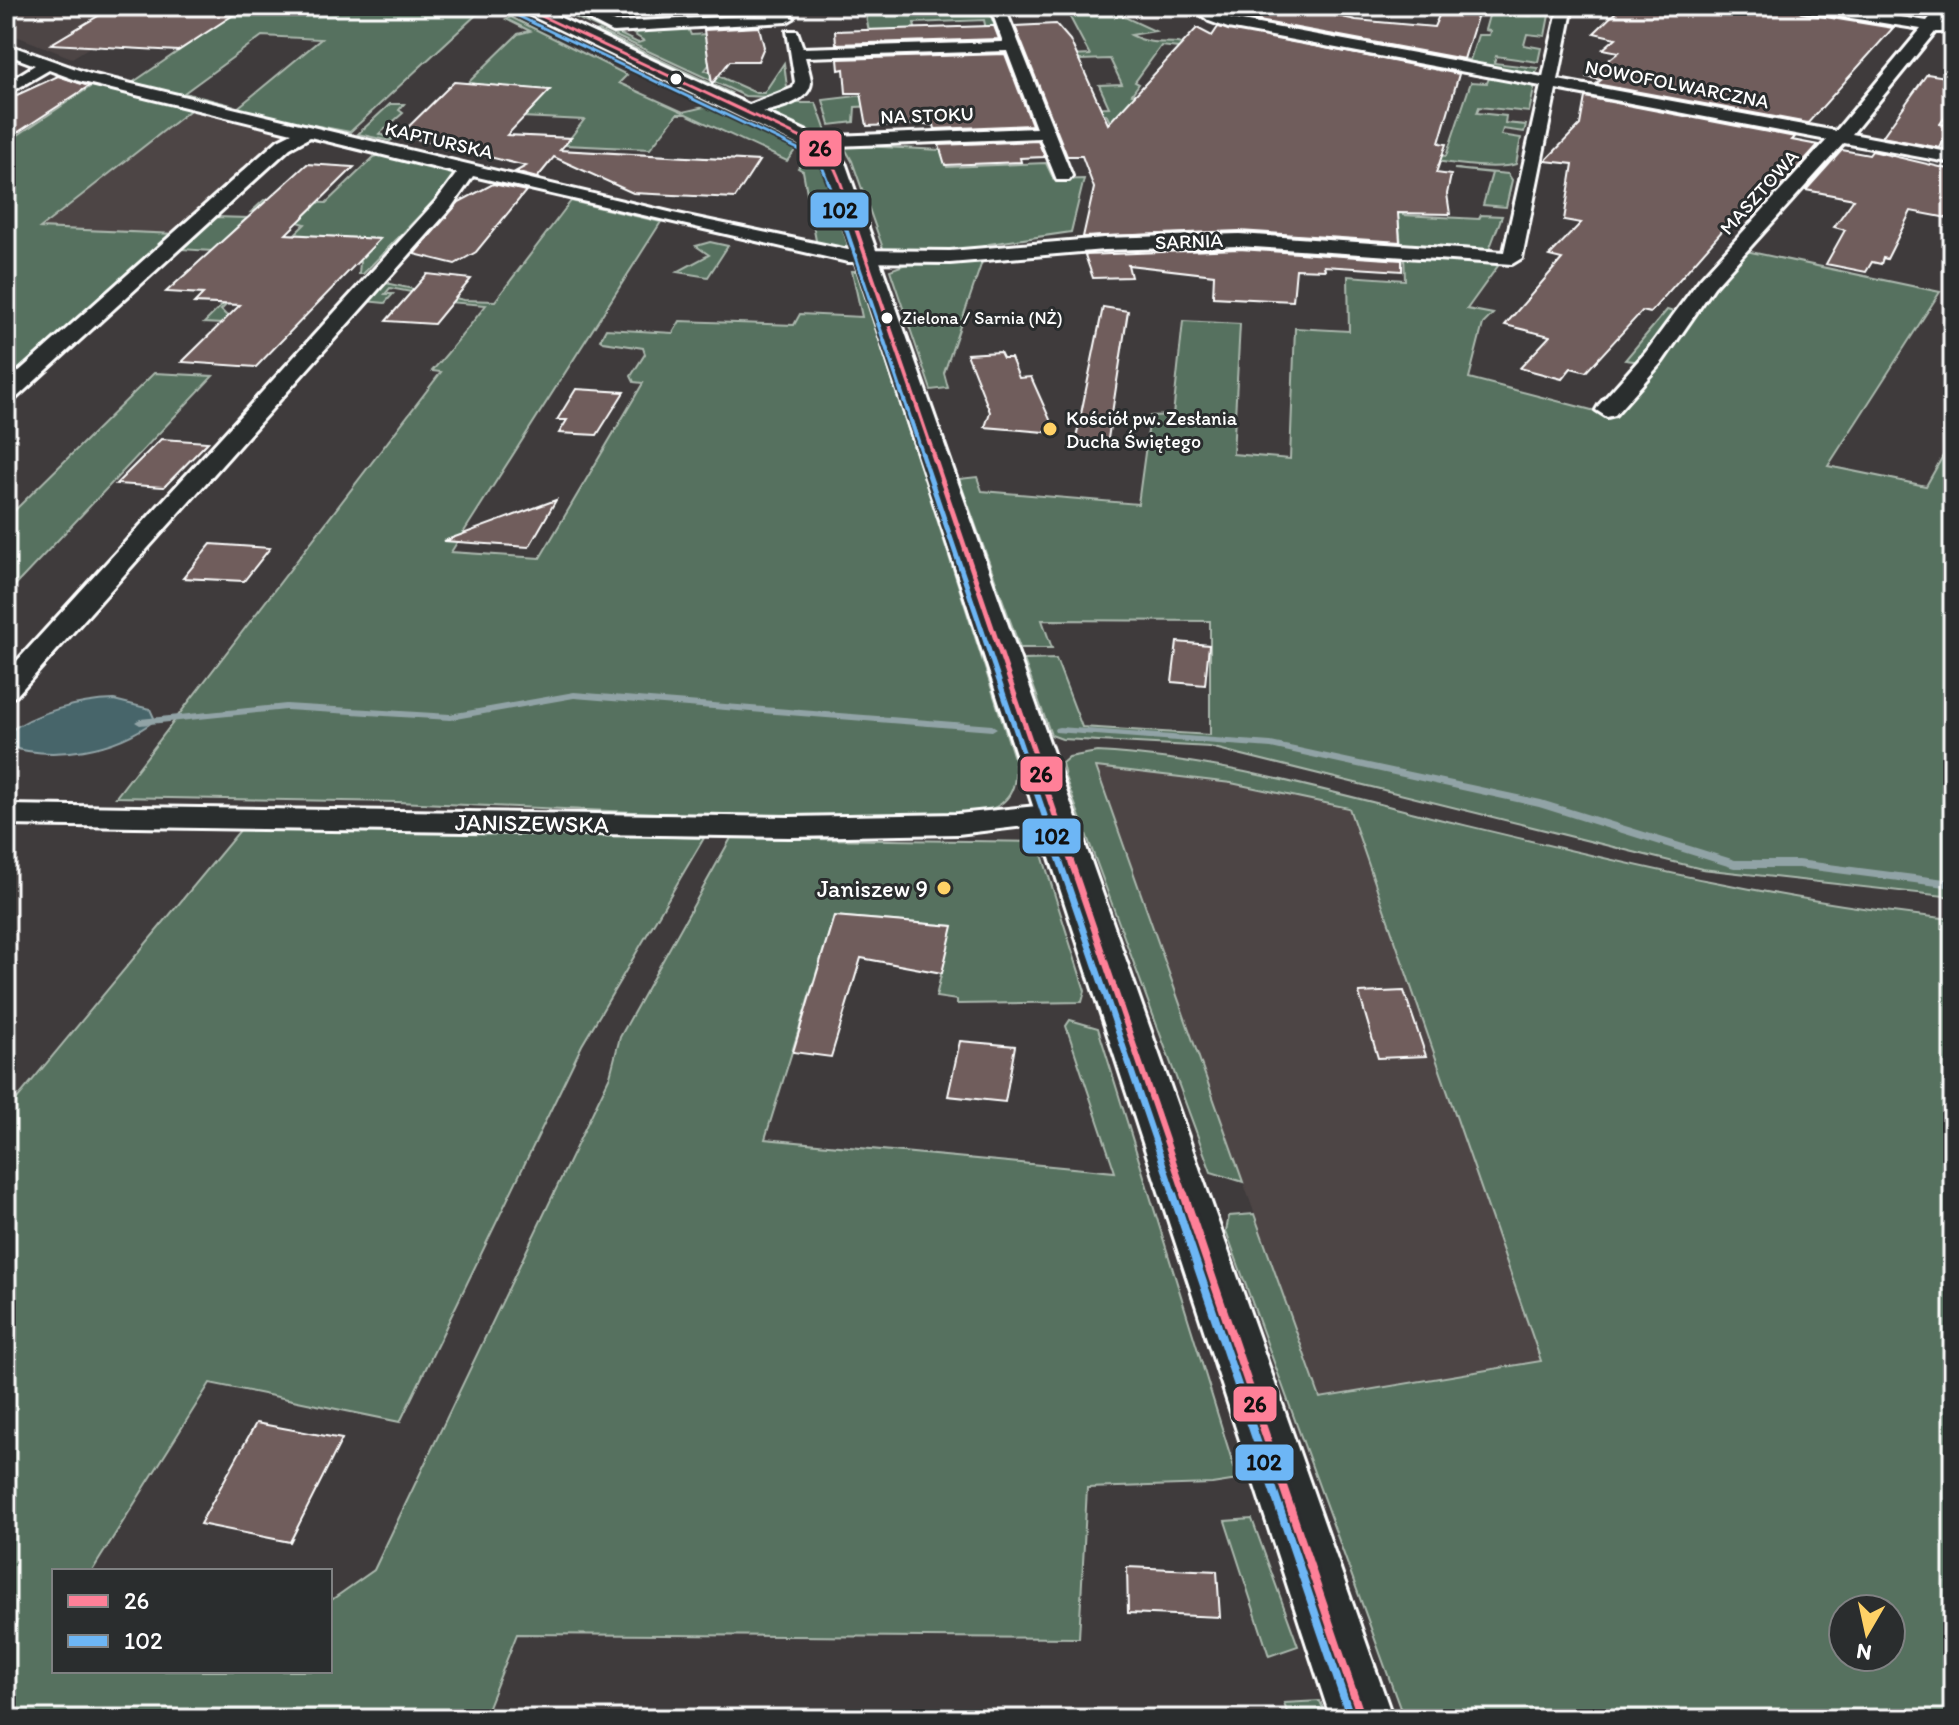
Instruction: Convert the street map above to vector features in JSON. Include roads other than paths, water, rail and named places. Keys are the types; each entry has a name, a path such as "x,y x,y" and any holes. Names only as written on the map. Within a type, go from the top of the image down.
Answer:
{"street":[{"path":"520,6 810,142 826,152 835,165 1362,1719"},
{"path":"569,6 613,27 785,12 798,53 803,82 800,91 781,101 742,111"},
{"path":"997,6 1063,176"},
{"name":"NOWOFOLWARCZNA","path":"1198,6 1214,18 1228,23 1953,158"},
{"path":"1550,82 1566,6"},
{"path":"1801,6 1953,30"},
{"name":"MASZTOWA","path":"1607,410 1654,357 1707,283 1948,6"},
{"path":"798,53 1013,46"},
{"name":"KAPTURSKA","path":"6,49 45,66 308,131 719,229 867,258"},
{"path":"6,90 45,66"},
{"name":"SARNIA","path":"867,258 950,257 1104,244 1239,240 1512,258 1550,82"},
{"path":"6,395 284,144 308,131"},
{"name":"NA STOKU","path":"810,142 1045,133"},
{"path":"6,690 444,204 469,169"},
{"name":"JANISZEWSKA","path":"6,815 776,827 958,824 1057,814"}],"water":[{"path":"114,700 150,709 155,720 122,739 84,750 44,753 6,746 6,734 43,714 72,705"}],"waterway":[{"path":"140,722 286,707 450,717 574,695 992,728"},
{"path":"1059,730 1271,745 1541,804 1734,864 1798,864 1953,884"}],"place":[{"name":"Zielona / Sarnia (NŻ)","path":"887,318"},
{"name":"Kościół pw. Zesłania Ducha Świętego","path":"1050,429"},
{"name":"Janiszew 9","path":"944,888"}]}
